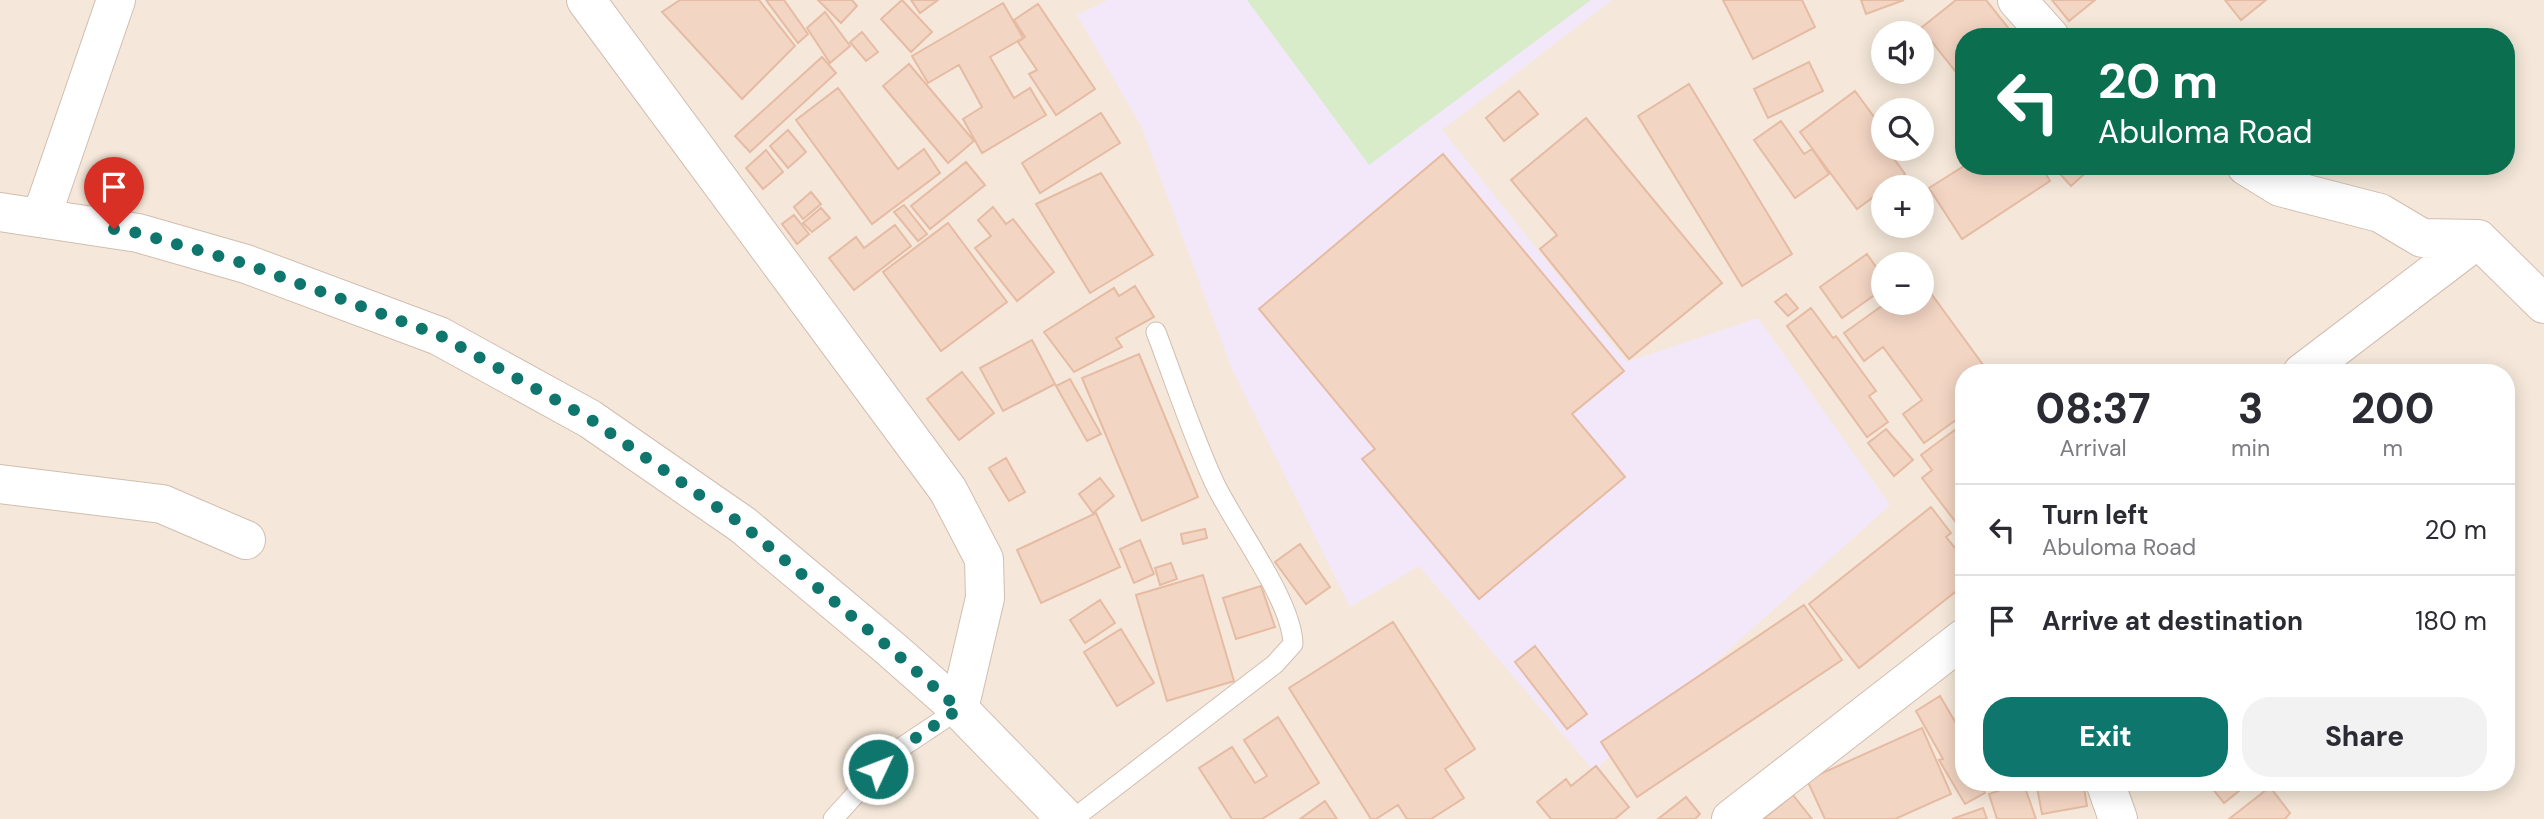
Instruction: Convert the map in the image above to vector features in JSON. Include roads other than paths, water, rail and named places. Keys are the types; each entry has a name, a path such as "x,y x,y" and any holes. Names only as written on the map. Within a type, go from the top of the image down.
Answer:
{"street":[{"path":"41,218 116,0"},
{"path":"586,0 948,490 985,559 985,598 959,709"},
{"path":"2017,0 2042,28"},
{"path":"2261,175 2280,187 2380,213 2422,238 2479,239 2544,304"},
{"path":"0,212 138,233 246,264 439,335 590,419 743,525 891,649 959,709 1066,819"},
{"path":"2314,364 2479,239"},
{"path":"0,484 162,504 246,540"},
{"path":"1731,819 1955,645"},
{"path":"2108,791 2118,819"}],"lane":[{"path":"1073,819 1275,664 1293,644 1293,629 1275,591 1214,482 1156,332"},
{"path":"832,819 893,753 959,709"}]}
